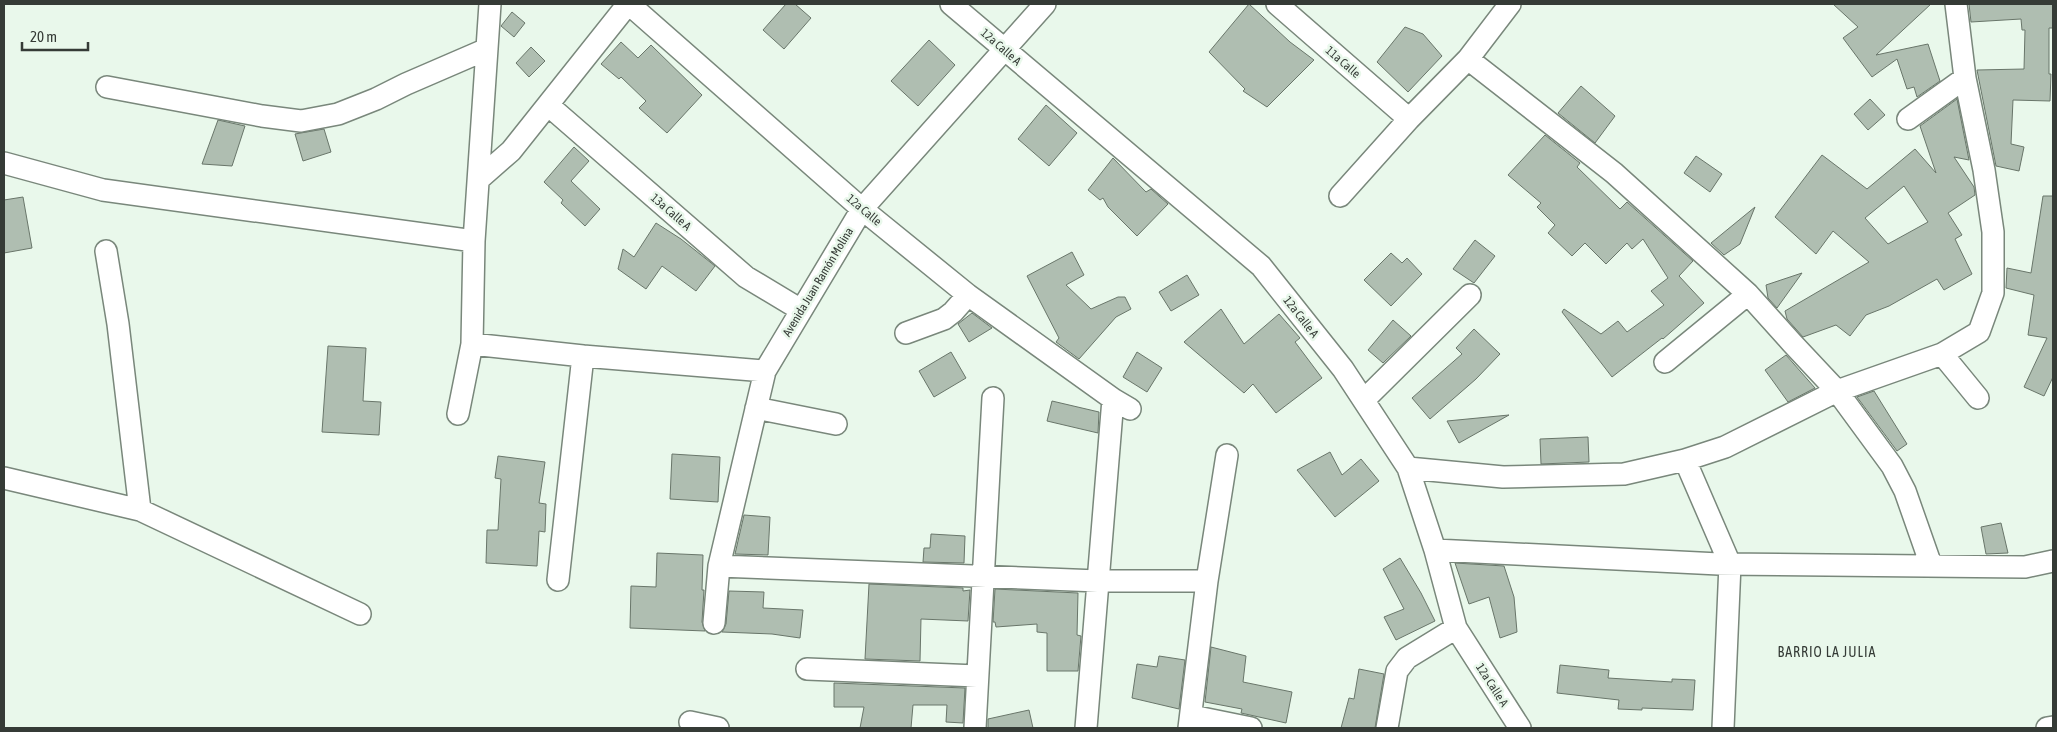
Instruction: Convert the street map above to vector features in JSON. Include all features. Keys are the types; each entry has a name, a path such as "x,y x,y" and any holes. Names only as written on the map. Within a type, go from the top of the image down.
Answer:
{"street":[{"path":"458,414 472,344 474,241 490,4"},
{"path":"479,179 511,151 629,4"},
{"name":"12a Calle","path":"629,4 862,209 968,295 1121,404 1098,581"},
{"name":"12a Calle A","path":"951,4 1261,266 1343,369 1408,468 1436,550 1456,628 1520,728"},
{"name":"Avenida Juan Ramón Molina","path":"714,623 720,566 765,371 862,209 1045,4"},
{"name":"11a Calle","path":"1277,4 1409,119"},
{"path":"1340,196 1409,119 1468,59 1510,4"},
{"path":"1408,468 1503,477 1624,474 1685,460 1725,447 1837,391 1942,354 1979,332 1993,293 1992,232 1984,170 1965,78 1956,4"},
{"path":"107,87 262,116 302,121 338,114 376,100 406,84 487,49"},
{"path":"1468,59 1614,173 1748,294 1837,391 1892,466 1905,492 1931,565"},
{"path":"1908,119 1965,78"},
{"name":"13a Calle A","path":"548,105 746,277 801,310"},
{"path":"4,163 103,190 474,241"},
{"path":"106,251 118,324 140,510"},
{"path":"1665,362 1748,294"},
{"path":"906,333 944,319 968,295"},
{"path":"1364,400 1470,295"},
{"path":"472,344 583,356 765,371"},
{"path":"1942,354 1978,398"},
{"path":"558,580 583,356"},
{"path":"975,728 993,398"},
{"path":"756,408 836,424"},
{"path":"1227,455 1208,581 1190,722 1251,728"},
{"path":"1685,460 1730,564 1723,728"},
{"path":"4,478 140,510 360,614"},
{"path":"1436,550 1730,564 2025,567 2053,561"},
{"path":"720,566 1098,581 1208,581"},
{"path":"1086,728 1098,581"},
{"path":"1387,728 1397,671 1407,658 1456,628"},
{"path":"807,670 977,676"},
{"path":"690,722 718,728"},
{"path":"2047,728 2053,728"}],"building":[{"path":"786,4 795,4 811,18 784,49 763,30"},
{"path":"1249,4 1290,42 1314,60 1267,107 1243,91 1245,89 1209,52"},
{"path":"1833,4 1931,4 1876,55 1928,44 1940,81 1917,97 1914,87 1907,89 1897,59 1872,77 1843,38 1858,27"},
{"path":"1969,4 2053,4 2053,28 2049,28 2050,101 2013,100 2011,144 2024,147 2019,171 1996,166 1977,70 2024,69 2025,30 2022,30 2021,19 1971,22"},
{"path":"512,12 525,23 514,37 501,26"},
{"path":"1405,27 1423,34 1442,56 1408,92 1377,62"},
{"path":"929,40 955,65 918,106 891,81"},
{"path":"621,42 638,58 651,45 702,95 667,133 639,108 646,101 621,77 619,79 601,64"},
{"path":"531,47 545,61 529,77 516,63"},
{"path":"1581,86 1615,116 1595,143 1558,113"},
{"path":"1870,99 1885,115 1868,130 1854,114"},
{"path":"1957,99 1969,160 1954,157 1974,187 1975,195 1948,213 1962,235 1955,239 1972,274 1944,290 1937,279 1889,306 1866,315 1850,336 1836,325 1803,337 1787,319 1785,311 1869,262 1833,231 1816,254 1775,217 1822,155 1867,189 1915,149 1936,173 1920,126","holes":["1904,186 1928,222 1888,244 1865,218"]},
{"path":"1046,105 1077,133 1049,166 1018,139"},
{"path":"218,120 245,126 232,166 202,164"},
{"path":"324,129 331,152 303,161 295,134"},
{"path":"1545,135 1580,163 1577,167 1620,209 1627,202 1693,261 1679,276 1704,303 1663,339 1612,377 1562,312 1564,309 1601,334 1618,321 1627,332 1664,305 1651,291 1668,278 1643,239 1632,249 1627,243 1606,264 1585,243 1572,256 1548,233 1555,225 1537,207 1541,203 1508,175"},
{"path":"574,147 589,161 571,181 600,209 585,226 561,203 563,200 544,182"},
{"path":"1696,156 1722,174 1710,192 1684,173"},
{"path":"1113,158 1146,192 1151,189 1168,204 1137,236 1108,207 1103,198 1100,200 1088,190"},
{"path":"2043,196 2053,196 2053,377 2044,396 2024,387 2047,338 2028,335 2034,295 2006,288 2007,268 2031,273"},
{"path":"23,197 32,248 4,253 4,200"},
{"path":"1755,207 1740,244 1724,255 1711,243"},
{"path":"656,223 681,239 715,266 696,291 662,266 646,289 618,269 623,249 634,257"},
{"path":"1475,240 1495,256 1474,283 1453,269"},
{"path":"1072,252 1084,275 1066,285 1091,309 1118,297 1125,297 1131,309 1116,317 1079,359 1056,342 1059,338 1027,276"},
{"path":"1391,253 1402,263 1407,258 1422,274 1391,306 1364,280"},
{"path":"1802,273 1777,308 1768,298 1766,285"},
{"path":"1187,275 1199,295 1171,311 1159,292"},
{"path":"1221,309 1244,344 1279,314 1300,338 1295,342 1322,378 1276,413 1253,384 1244,393 1184,342"},
{"path":"972,313 992,328 969,342 958,324"},
{"path":"1393,320 1411,336 1383,363 1368,350"},
{"path":"1474,329 1500,354 1476,379 1430,419 1412,398 1462,354 1456,348"},
{"path":"328,346 366,348 363,401 381,402 379,435 322,432"},
{"path":"951,352 966,378 934,397 919,371"},
{"path":"1137,352 1162,368 1147,392 1123,377"},
{"path":"1786,355 1815,388 1788,402 1765,370"},
{"path":"1874,391 1907,444 1897,451 1857,397"},
{"path":"1052,401 1099,412 1098,433 1047,421"},
{"path":"1509,415 1459,443 1447,421"},
{"path":"1588,437 1589,462 1541,464 1540,439"},
{"path":"1330,452 1342,475 1361,459 1379,481 1335,517 1297,470"},
{"path":"672,454 720,457 718,502 670,499"},
{"path":"498,456 545,462 539,503 546,504 545,532 539,531 537,566 486,563 487,530 498,530 501,479 495,478"},
{"path":"744,515 770,517 768,555 735,554"},
{"path":"2001,523 2008,553 1986,554 1981,527"},
{"path":"931,534 965,536 964,563 923,562 924,548 930,548"},
{"path":"657,553 703,555 702,590 704,590 702,622 705,631 630,628 631,586 656,587"},
{"path":"1400,558 1435,621 1396,640 1384,617 1404,609 1383,569"},
{"path":"1455,563 1504,566 1514,597 1517,632 1500,638 1489,597 1469,604"},
{"path":"869,584 963,588 963,591 970,590 968,621 921,619 920,661 865,659"},
{"path":"995,589 1078,593 1077,635 1081,636 1078,671 1047,671 1047,633 1037,632 1037,624 996,627 995,622 993,622"},
{"path":"729,591 764,592 763,608 803,610 800,638 772,634 722,632 726,624"},
{"path":"1211,647 1246,656 1243,682 1292,692 1286,723 1241,713 1242,709 1205,702"},
{"path":"1159,656 1185,660 1179,709 1132,698 1137,664 1157,667"},
{"path":"1560,665 1609,670 1608,678 1672,682 1672,679 1695,680 1693,710 1618,709 1619,700 1557,693"},
{"path":"1359,669 1384,674 1375,728 1341,728 1349,698 1354,699"},
{"path":"834,683 965,688 963,723 946,722 947,705 913,705 911,728 860,728 864,707 834,707"},
{"path":"1029,710 1033,728 988,728 988,719"}],"district":[{"name":"BARRIO LA JULIA","path":"1827,652"}]}
